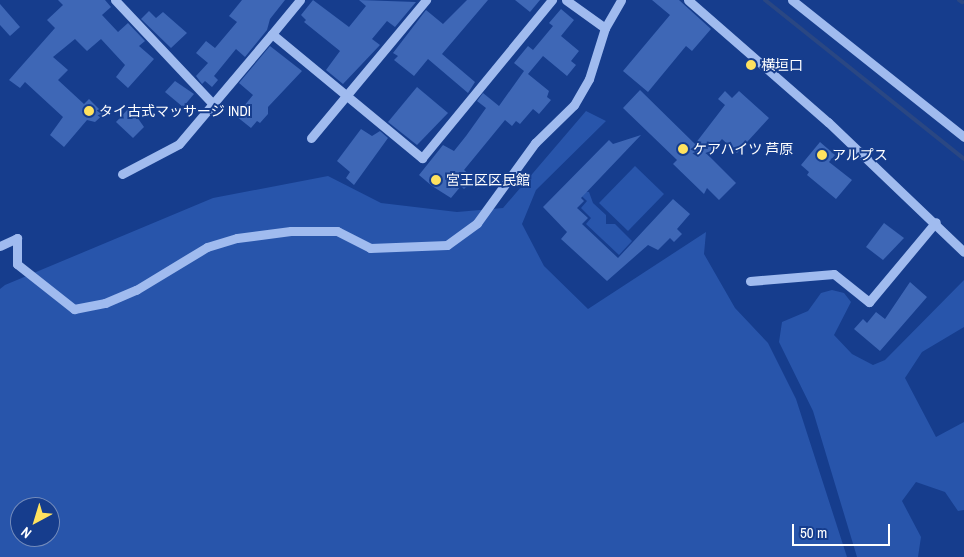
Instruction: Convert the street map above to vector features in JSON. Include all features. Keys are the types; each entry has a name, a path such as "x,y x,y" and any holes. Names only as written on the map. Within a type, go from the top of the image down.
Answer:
{"street":[{"path":"115,0 212,103"},
{"path":"122,174 179,144 300,0"},
{"path":"311,138 426,0"},
{"path":"272,34 422,158 552,0"},
{"path":"566,0 606,28"},
{"path":"0,246 17,238 17,264 74,309 128,293 172,269 207,246 237,238 291,231 338,231 370,248 447,245 477,223 535,143 574,104 589,79 606,28 622,0"},
{"path":"688,0 828,122 936,222 964,252"},
{"path":"792,0 964,137"},
{"path":"750,281 834,274 869,302 936,222"}],"shaded area":[{"path":"586,111 606,121 536,190 522,224 544,266 588,309 706,232 704,254 735,308 768,343 796,399 847,557 0,557 0,289 5,285 213,198 328,176 381,203 457,212 503,208"},
{"path":"635,166 664,194 628,231 599,203"},
{"path":"576,191 589,192 593,203 606,215 606,224 615,224 632,241 619,255 586,224 591,218 581,208 587,201"},
{"path":"964,280 964,327 922,352 905,378 936,437 964,422 964,510 958,511 945,492 916,482 902,501 921,537 918,557 857,557 813,411 779,342 782,322 808,311 821,293 832,290 844,293 851,302 834,335 852,354 873,365 885,360"}],"building":[{"path":"58,0 105,0 111,7 102,15 118,32 128,23 145,41 139,46 154,59 128,88 116,77 125,65 101,39 87,51 75,39 53,57 68,70 58,80 84,104 89,99 104,114 95,122 87,120 64,147 50,135 63,117 25,82 20,88 9,80 55,28 47,20 63,5"},
{"path":"242,0 285,0 270,19 267,30 245,57 236,49 214,76 218,80 212,87 205,81 202,84 196,76 208,63 196,53 206,41 215,48 237,22 229,16"},
{"path":"313,0 349,27 366,6 359,0 416,2 395,27 387,21 372,39 380,45 343,84 326,70 340,51 304,22 306,20 301,15"},
{"path":"467,0 488,0 442,54 475,82 468,93 428,59 414,76 394,60 398,56 393,53 426,10 443,24"},
{"path":"515,0 540,0 530,12"},
{"path":"652,0 679,0 711,29 692,51 686,46 648,92 623,71 670,15"},
{"path":"0,4 20,27 10,36 0,25"},
{"path":"561,9 574,20 561,36 579,51 571,61 576,65 567,76 543,56 528,74 549,91 547,97 551,100 539,114 533,109 520,124 516,121 512,126 505,120 464,170 474,179 464,189 461,186 451,198 432,186 419,175 443,145 454,151 466,136 486,108 477,101 483,93 499,106 524,71 514,63 528,46 533,50 553,26 549,23"},
{"path":"149,11 156,18 163,12 187,33 171,48 141,19"},
{"path":"270,46 302,71 268,107 268,114 260,123 257,121 251,128 236,116 253,95 239,83"},
{"path":"175,81 194,94 183,107 165,92"},
{"path":"417,87 448,113 417,145 388,122"},
{"path":"640,90 695,144 725,105 718,99 725,91 732,98 739,91 769,118 737,153 722,139 708,155 736,183 719,200 707,188 704,194 673,164 677,160 623,108"},
{"path":"130,107 144,127 133,138 116,122"},
{"path":"361,129 372,136 380,131 388,138 354,185 346,178 350,172 337,161"},
{"path":"641,135 581,198 584,201 577,208 588,218 582,224 618,258 673,199 690,214 677,229 682,234 674,242 670,238 658,250 648,245 607,281 561,239 567,232 543,207 609,140 613,144"},
{"path":"820,142 835,155 829,162 852,180 836,199 807,175 809,172 801,165"},
{"path":"884,223 904,238 883,260 866,247"},
{"path":"910,282 927,297 880,351 854,329 863,319 867,323 876,312 885,319"}],"waterway":[{"path":"765,0 964,159"}],"place":[{"name":"横垣口","path":"751,65"},
{"name":"タイ古式マッサージ INDI","path":"89,111"},
{"name":"ケアハイツ 芦原","path":"683,149"},
{"name":"アルプス","path":"822,155"},
{"name":"宮王区区民館","path":"436,180"}]}
